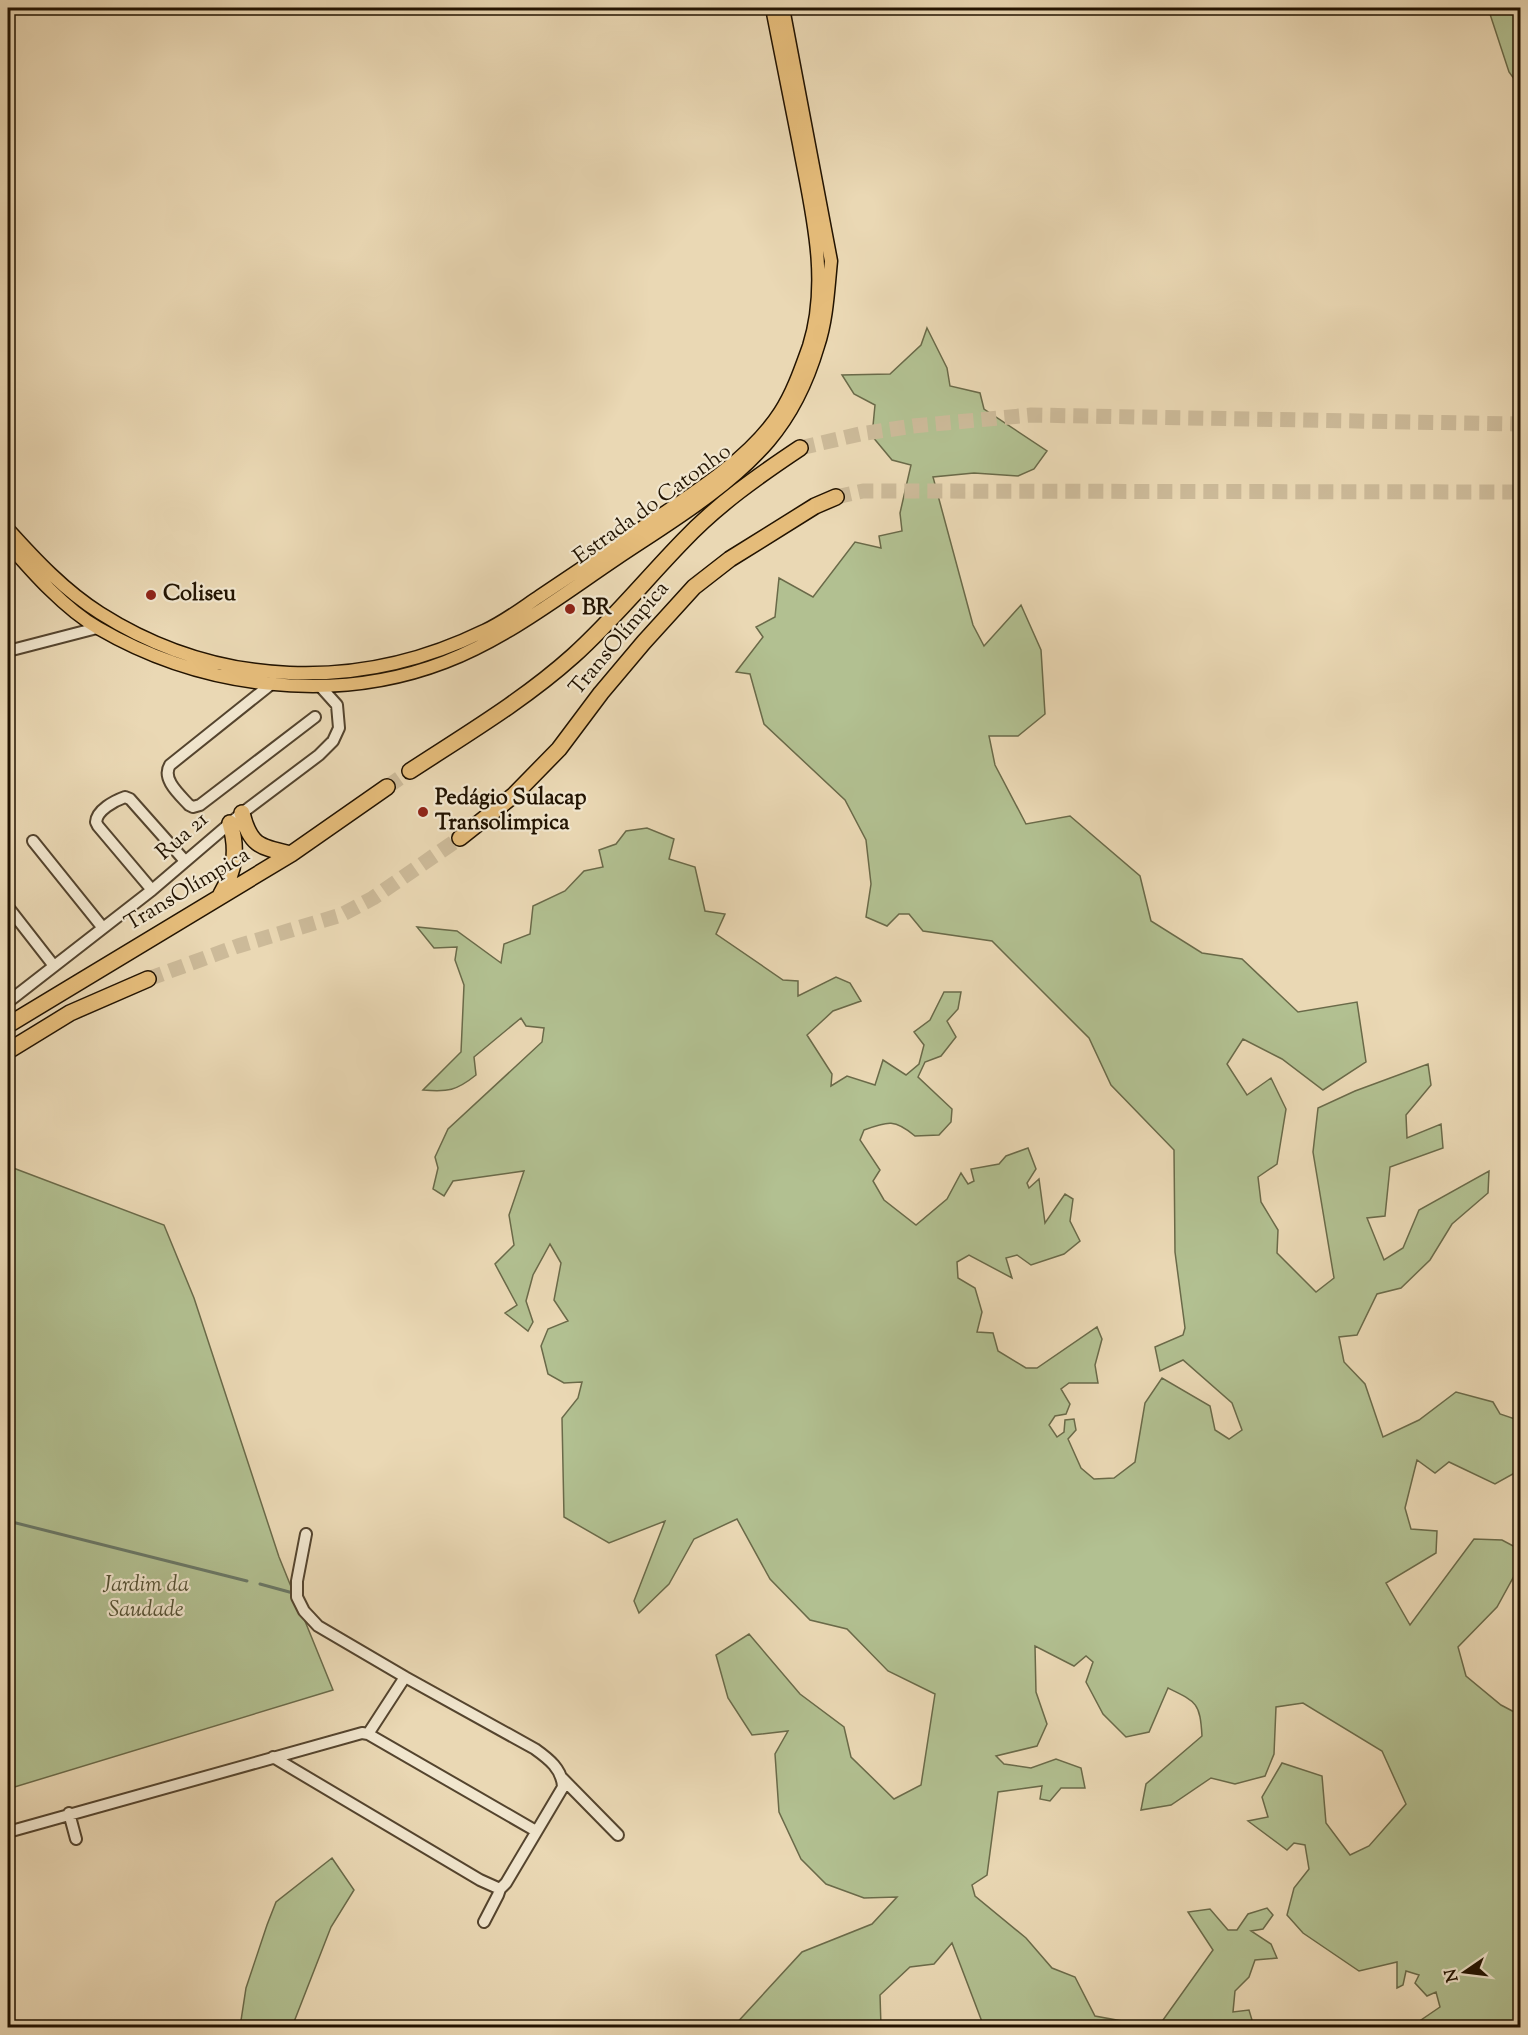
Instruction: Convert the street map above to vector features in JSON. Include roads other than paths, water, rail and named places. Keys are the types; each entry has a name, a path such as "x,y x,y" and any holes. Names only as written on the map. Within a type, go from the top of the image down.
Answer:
{"highway":[{"name":"TransOlímpica","path":"410,771 536,686 573,657 684,540 756,477 800,448"},
{"name":"TransOlímpica","path":"460,838 514,795 560,749 644,642 694,588 730,559 815,506 836,497"},
{"name":"TransOlímpica","path":"8,1025 291,854 387,787"},
{"path":"236,818 255,843 265,848 291,854"},
{"path":"220,897 230,880 234,867 233,834 236,818"},
{"path":"8,1051 70,1013 148,979"}],"main road":[{"name":"Estrada do Catonho","path":"8,529 59,582 97,612 136,634 210,662 249,670 322,674 381,666 435,652 486,630 681,501 735,461 762,435 779,413 794,385 810,342 818,303 818,257 810,204 772,8"},
{"name":"Estrada do Catonho","path":"8,544 35,576 97,628 206,674 270,685 320,685 386,679 447,661 496,638 692,507 740,471 769,442 787,417 804,384 819,345 827,304 831,261 783,8"}],"street":[{"path":"8,651 97,628"},
{"path":"270,685 170,765 167,777 189,806 200,805 315,717"},
{"name":"Rua 21","path":"8,1002 152,890 236,818 319,755 333,741 339,728 337,705 320,685"},
{"path":"152,890 98,826 96,819 98,814 118,800 125,797 130,799 185,861"},
{"path":"33,841 103,928"},
{"path":"8,907 54,966"},
{"path":"306,1534 297,1597 304,1611 318,1626 535,1749 558,1769 563,1787 560,1794 506,1883 500,1889 484,1922"},
{"path":"368,1734 405,1677"},
{"path":"8,1832 355,1734 368,1734 536,1831"},
{"path":"273,1757 480,1880 500,1889"},
{"path":"562,1778 618,1835"},
{"path":"69,1813 76,1839"}],"waterway":[{"path":"8,1521 247,1581"},
{"path":"260,1584 293,1593"}],"tunnel":[{"path":"800,448 860,434 913,426 1031,415 1520,424"},
{"path":"836,497 863,491 1520,492"},
{"path":"387,787 410,771"},
{"path":"148,979 238,946 341,915 373,898 460,838"}],"place":[{"name":"Coliseu","path":"151,595"},
{"name":"BR","path":"570,609"},
{"name":"Pedágio Sulacap Transolimpica","path":"423,812"}],"park label":[{"name":"Jardim da Saudade","path":"146,1598"}]}
